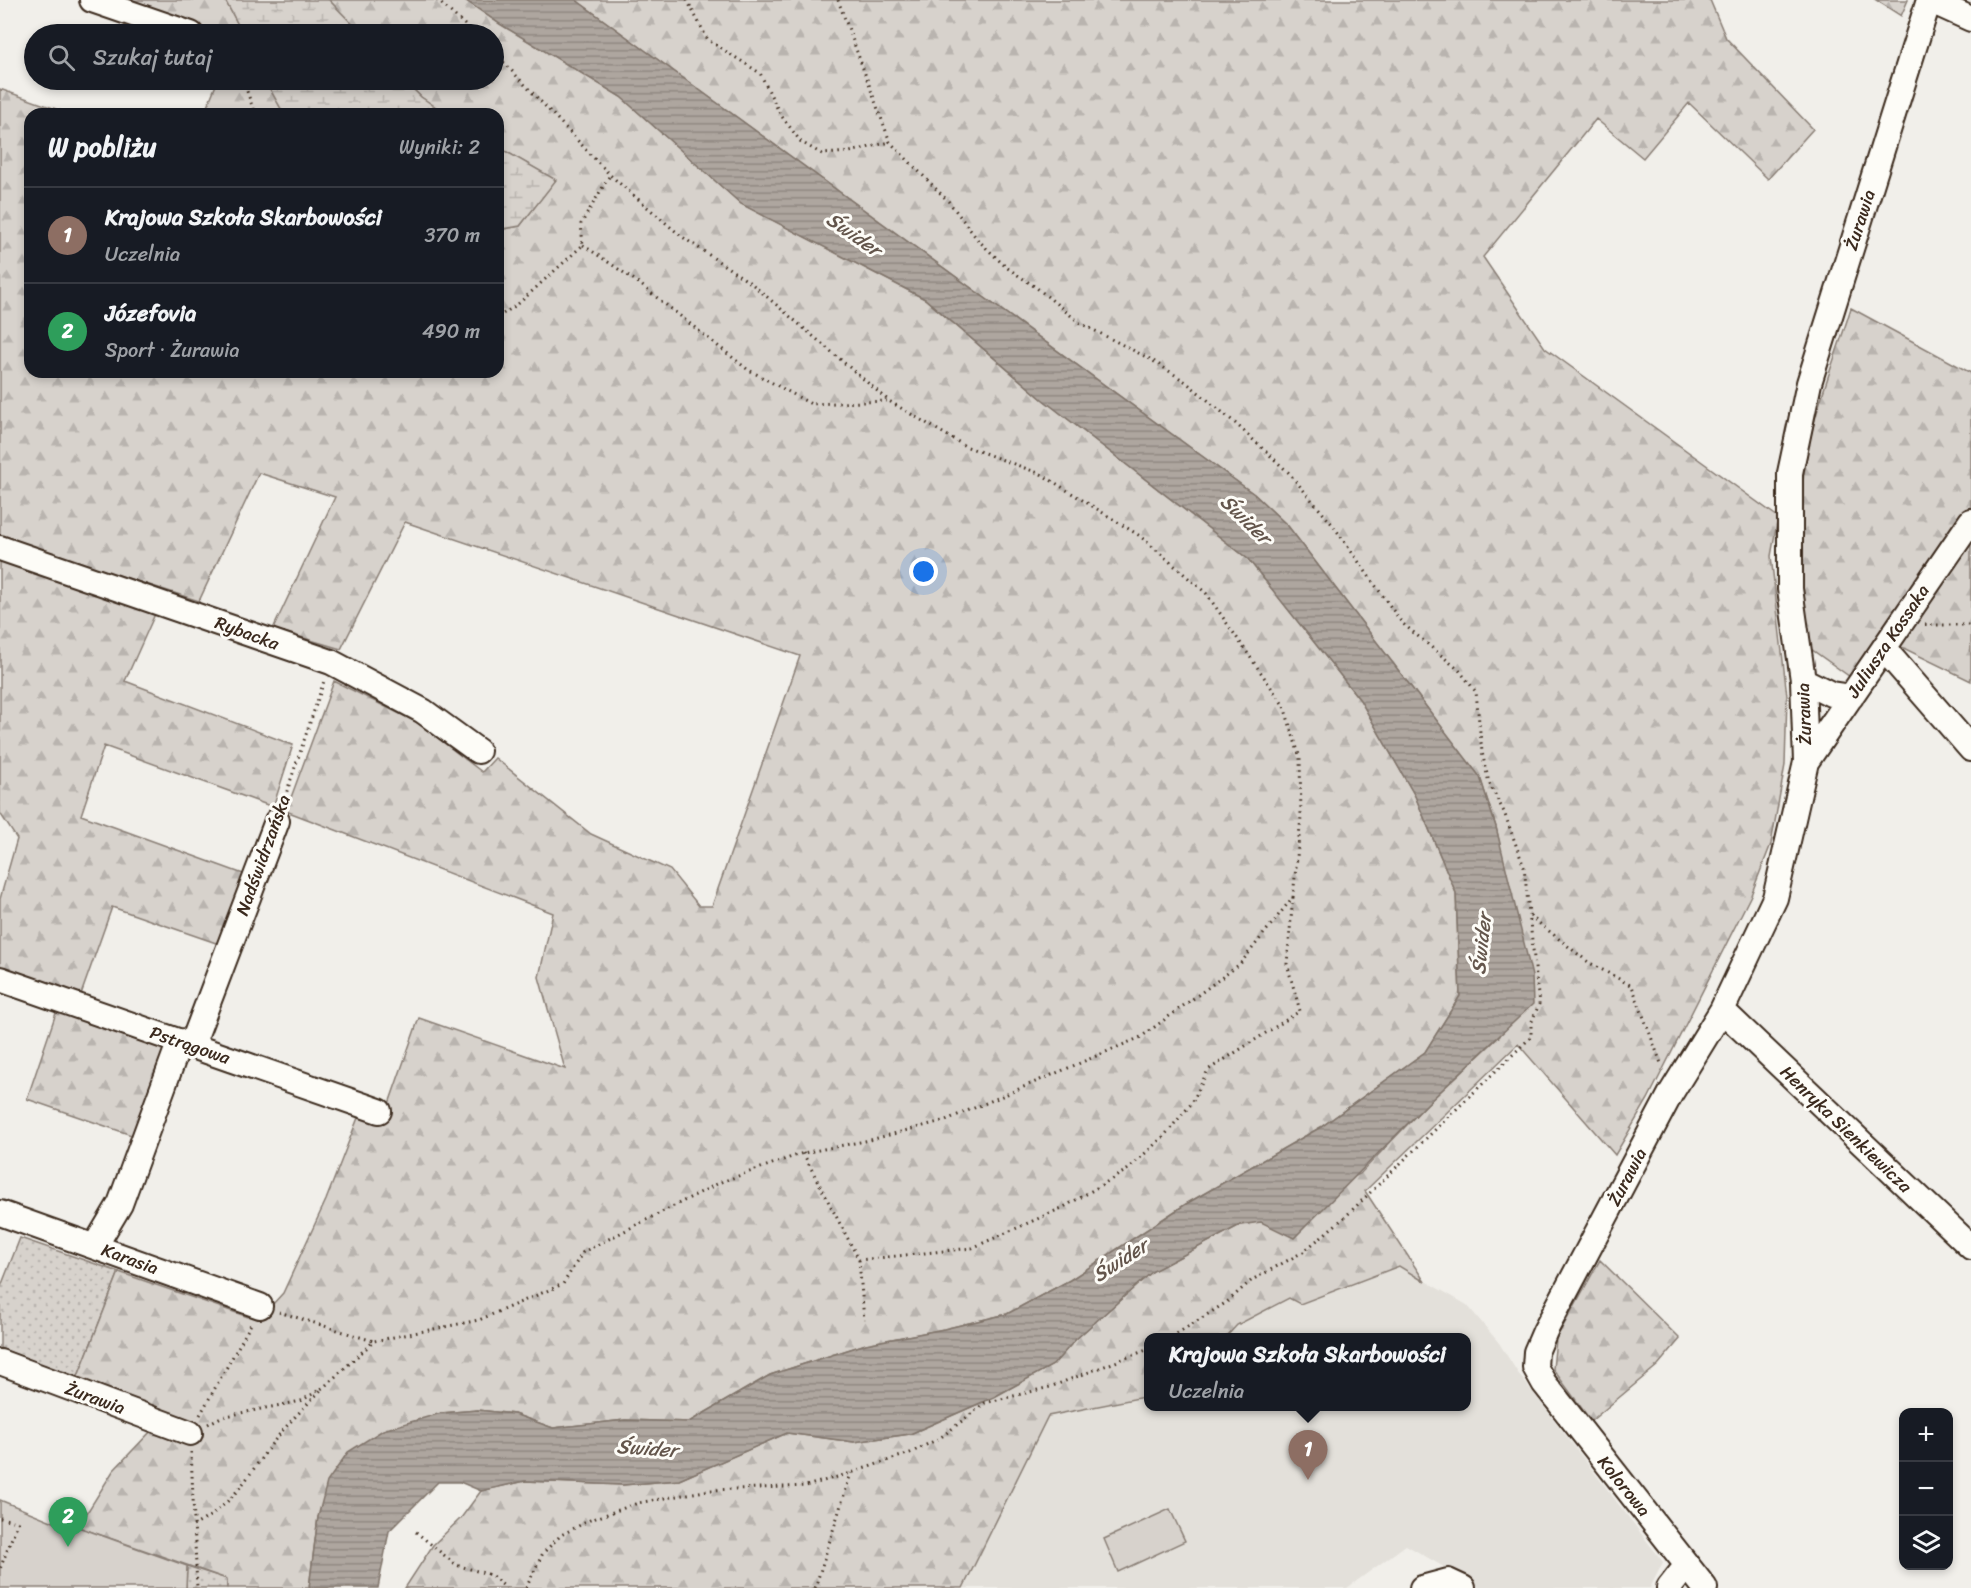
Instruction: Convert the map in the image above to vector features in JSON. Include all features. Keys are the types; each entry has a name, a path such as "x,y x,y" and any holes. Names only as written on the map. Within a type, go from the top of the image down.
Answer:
{"street":[{"path":"92,0 162,24"},
{"path":"1929,0 1971,19"},
{"name":"Żurawia","path":"1544,1383 1535,1367 1536,1352 1545,1330 1671,1093 1722,1010 1775,898 1806,762 1803,680 1791,589 1790,472 1809,383 1929,0"},
{"name":"Juliusza Kossaka","path":"1806,762 1971,521"},
{"name":"Rybacka","path":"0,548 331,662 423,711 478,751"},
{"path":"1884,649 1971,748"},
{"path":"1803,680 1831,694 1851,697"},
{"name":"Nadświdrzańska","path":"95,1246 120,1204 277,821"},
{"name":"Pstrągowa","path":"0,979 379,1111"},
{"name":"Henryka Sienkiewicza","path":"1722,1010 1971,1247"},
{"name":"Karasia","path":"0,1213 260,1306"},
{"name":"Żurawia","path":"0,1362 190,1433"},
{"name":"Kolorowa","path":"1544,1383 1705,1588"},
{"path":"1669,1588 1688,1565"},
{"path":"1422,1588 1448,1581 1463,1588"}],"path":[{"path":"438,0 464,24"},
{"path":"687,0 708,40 760,73 780,114 801,142 822,154 850,152 890,142"},
{"path":"838,0 890,142 949,202 978,240 1006,267 1037,288 1080,323 1150,359 1186,382 1288,472 1332,524 1402,623 1459,670 1476,692 1482,752 1489,783 1504,812 1524,867 1539,1004 1532,1024 1531,1037 1346,1216 1303,1252 1252,1280 1227,1302 1178,1333"},
{"path":"504,63 610,175 681,236 752,284 889,401 965,446 1041,474 1140,536 1206,593 1284,706 1300,758 1301,817 1287,964 1300,1011 1208,1070 1192,1103 1164,1136 1127,1170 1064,1207 972,1248 859,1260"},
{"path":"247,90 253,108"},
{"path":"583,245 581,224 610,175"},
{"path":"504,313 518,304 583,245"},
{"path":"583,245 636,280 747,369 811,404 889,401"},
{"path":"1897,628 1971,625"},
{"name":"Nadświdrzańska","path":"277,821 331,662"},
{"path":"197,1588 192,1527 190,1433 260,1306 374,1341 479,1320 563,1284 584,1252 721,1182 802,1153 870,1140 946,1120 1141,1037 1240,964 1293,897"},
{"path":"1530,916 1588,962 1632,986 1671,1093"},
{"path":"802,1153 859,1260 864,1320"},
{"path":"192,1527 215,1515 233,1498 279,1435 324,1387 374,1341"},
{"path":"526,1588 543,1553 561,1535 590,1520 638,1503 710,1490 806,1486 850,1473 910,1453 940,1438 960,1420 985,1403 1050,1387 1144,1351"},
{"path":"190,1433 221,1417 301,1401 324,1387"},
{"path":"815,1588 850,1473"},
{"path":"0,1518 18,1522 0,1569"},
{"path":"416,1532 456,1565 491,1575 506,1588"}],"shaded area":[{"path":"1399,1266 1467,1305 1499,1343 1518,1373 1663,1562 1650,1588 1480,1588 1406,1545 1347,1588 963,1588 1048,1416 1144,1397 1144,1411 1471,1411 1471,1333 1230,1333 1237,1325 1289,1298 1301,1304"}],"green space":[{"path":"110,0 225,0 238,24 183,24"},
{"path":"225,0 329,0 352,24 238,24"},
{"path":"329,0 465,0 500,24 352,24"},
{"path":"576,0 1710,0 1726,38 1813,129 1768,179 1689,103 1643,158 1596,119 1483,257 1545,348 1778,517 1771,556 1787,696 1785,765 1771,844 1751,895 1648,1099 1615,1155 1518,1044 1365,1191 1425,1282 1399,1266 1300,1304 1289,1298 1237,1325 1230,1333 1144,1333 1144,1397 1048,1416 963,1588 405,1588 433,1545 461,1518 481,1491 525,1481 623,1485 679,1480 787,1433 854,1442 910,1434 994,1397 1053,1365 1076,1339 1153,1271 1240,1225 1261,1221 1360,1174 1427,1104 1500,1036 1509,888 1496,827 1480,777 1288,526 1254,494"},
{"path":"1876,0 1908,0 1901,16"},
{"path":"504,26 621,97 741,204 925,299 1042,399 1248,559 1360,700 1415,796 1456,893 1460,996 1425,1052 1321,1127 1186,1204 1070,1280 1007,1314 866,1344 770,1375 689,1422 625,1420 553,1428 514,1414 478,1410 441,1413 318,1517 309,1588 227,1588 227,1579 78,1527 113,1471 151,1431 77,1379 119,1272 248,1317 272,1305 283,1293 326,1200 361,1110 384,1118 419,1018 565,1069 539,977 553,913 286,811 334,681 418,723 482,772 495,758 591,834 670,870 699,906 712,906 800,656 405,522 341,649 273,629 335,497 259,473 199,601 0,537 0,89 53,108 24,108 24,378 504,378 504,229 520,226 555,180 504,150 504,108 437,108 414,90 504,90"},
{"path":"214,90 271,90 281,108 206,108"},
{"path":"271,90 414,90 437,108 281,108"},
{"path":"504,150 556,180 520,226 504,229"},
{"path":"1851,308 1971,373 1971,506 1853,679 1811,649 1800,542 1802,488 1811,435"},
{"path":"1971,536 1971,681 1895,644"},
{"path":"0,560 155,614 125,681 293,745 273,807 104,746 81,815 246,875 219,944 112,907 79,1000 0,971 0,899 17,839 0,813"},
{"path":"58,1007 169,1044 140,1138 27,1099"},
{"path":"20,1238 119,1272 77,1379 0,1348 0,1289"},
{"path":"1600,1260 1680,1339 1658,1365 1591,1421 1553,1369 1556,1339"},
{"path":"0,1500 71,1529 78,1527 187,1566 186,1588 0,1588"},
{"path":"1170,1509 1185,1541 1118,1572 1104,1539"},
{"path":"187,1566 227,1579 227,1588 186,1588"}],"water":[{"name":"Świder","path":"465,0 576,0 1254,494 1288,526 1480,777 1496,827 1532,976 1533,1004 1427,1104 1294,1238 1261,1222 1240,1225 1153,1271 1076,1339 1053,1365 994,1397 910,1434 854,1442 787,1433 679,1480 623,1485 525,1481 481,1491 460,1482 438,1482 389,1531 378,1588 309,1588 318,1517 327,1482 348,1452 383,1430 441,1413 478,1410 514,1414 553,1428 625,1420 689,1422 770,1375 866,1344 1007,1314 1070,1280 1186,1204 1321,1127 1425,1052 1460,996 1456,893 1415,796 1360,700 1248,559 1042,399 925,299 741,204 621,97 504,26 504,24 500,24"}],"place":[{"name":"Krajowa Szkoła Skarbowości","path":"1308,1480"},
{"name":"Józefovia","path":"68,1547"}]}
